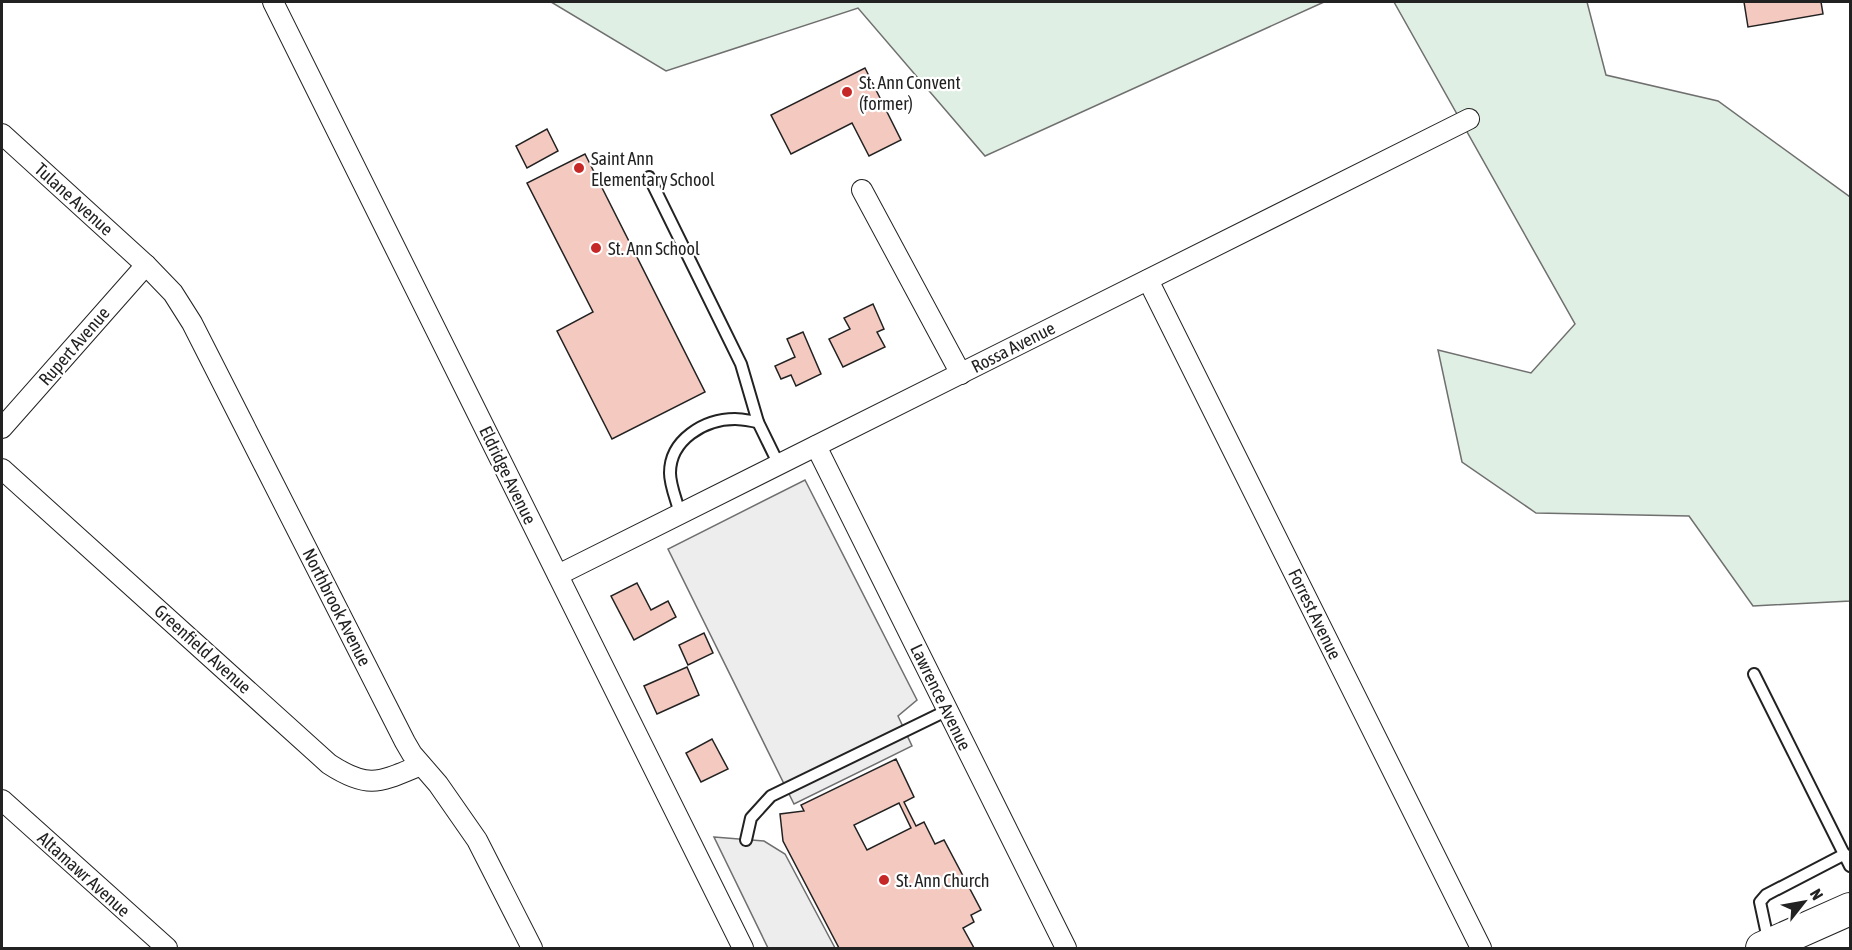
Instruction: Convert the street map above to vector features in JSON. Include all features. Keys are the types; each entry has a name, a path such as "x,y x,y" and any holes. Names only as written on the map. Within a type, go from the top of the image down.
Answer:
{"main road":[{"path":"1765,947 1851,909"}],"street":[{"name":"Eldridge Avenue","path":"273,2 743,948"},
{"name":"Rossa Avenue","path":"558,575 1469,119"},
{"name":"Tulane Avenue","path":"2,134 146,265"},
{"path":"862,190 961,374"},
{"name":"Rupert Avenue","path":"2,428 146,265"},
{"name":"Northbrook Avenue","path":"146,265 173,293 192,323 405,742 443,790 477,840 532,948"},
{"name":"Forrest Avenue","path":"1148,280 1481,948"},
{"name":"Lawrence Avenue","path":"816,446 1066,948"},
{"name":"Greenfield Avenue","path":"2,469 329,764 347,775 367,782 390,778 422,765"},
{"name":"Altamawr Avenue","path":"2,800 167,948"}],"lane":[{"path":"649,177 741,364 758,422 779,465"},
{"path":"681,514 670,476 671,460 676,448 686,436 713,423 734,418 758,422"},
{"path":"1754,674 1851,866"},
{"path":"746,840 751,819 771,796 948,710"},
{"path":"1765,947 1760,902 1766,895 1845,854"}],"green space":[{"path":"551,2 1324,2 985,156 858,8 666,71"},
{"path":"1394,2 1587,2 1606,75 1718,101 1850,197 1850,601 1753,606 1689,516 1536,513 1462,462 1438,350 1531,373 1575,324"}],"shaded area":[{"path":"805,480 917,700 898,716 912,746 794,804 668,549"},
{"path":"714,837 764,841 785,854 835,948 768,948"}],"building":[{"path":"1744,2 1821,2 1823,14 1748,27"},
{"name":"St. Ann Convent (former)","path":"865,68 901,140 869,156 852,123 791,154 771,115"},
{"path":"547,129 558,151 527,168 516,146"},
{"name":"St. Ann School","path":"585,154 705,392 612,439 557,331 593,312 527,183"},
{"path":"873,304 884,329 877,332 885,347 843,367 829,339 850,329 844,318"},
{"path":"803,332 821,374 796,386 791,375 781,379 775,366 795,357 787,339"},
{"path":"637,583 651,610 668,601 676,617 634,640 611,596"},
{"path":"704,633 713,653 688,665 679,645"},
{"path":"687,667 699,695 657,714 644,686"},
{"path":"712,739 728,769 701,782 686,753"},
{"name":"St. Ann Church","path":"896,759 914,797 904,802 916,826 924,822 935,844 944,840 981,910 971,915 974,922 963,928 974,948 839,948 783,841 780,814 804,811 801,805","holes":["899,803 911,828 867,850 854,825"]}],"place":[{"name":"St. Ann Convent (former)","path":"847,92"},
{"name":"Saint Ann Elementary School","path":"579,168"},
{"name":"St. Ann School","path":"596,248"},
{"name":"St. Ann Church","path":"884,880"}]}
